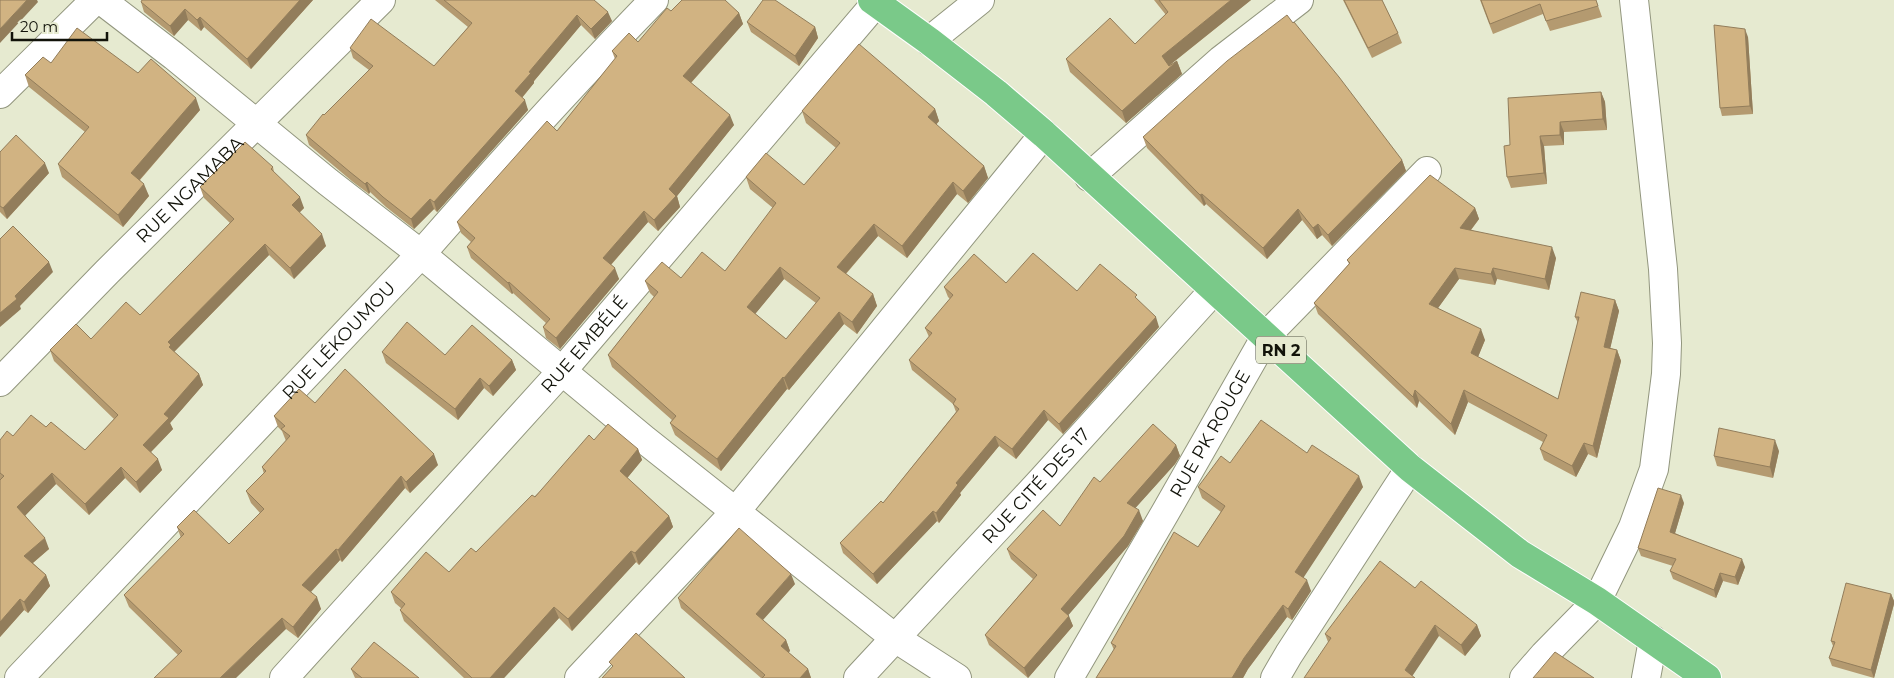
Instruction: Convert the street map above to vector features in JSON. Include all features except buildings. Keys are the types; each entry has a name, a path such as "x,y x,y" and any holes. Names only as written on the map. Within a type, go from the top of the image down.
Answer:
{"highway":[{"name":"RN 2","path":"874,1 996,93 1044,134 1410,468 1520,554 1597,600 1707,678"}],"street":[{"path":"0,94 95,0"},
{"path":"101,0 174,56 328,182 421,254 646,440 895,638 957,678"},
{"name":"RUE NGAMABA","path":"0,382 107,272 381,0"},
{"name":"RUE LÉKOUMOU","path":"19,678 421,254 581,76 654,0"},
{"path":"929,41 980,0"},
{"path":"1089,177 1222,60 1299,0"},
{"path":"1524,678 1544,654 1597,600 1633,527 1654,469 1666,374 1667,343 1663,269 1634,0"},
{"name":"RUE EMBÉLÉ","path":"284,678 562,371 874,1"},
{"path":"579,678 736,511 1044,134"},
{"name":"RUE PK ROUGE","path":"1069,678 1266,336 1427,171"},
{"name":"RUE CITÉ DES 17","path":"858,678 1042,480 1214,290"},
{"path":"1275,678 1288,654 1410,468"},
{"path":"1646,678 1653,640"}]}
